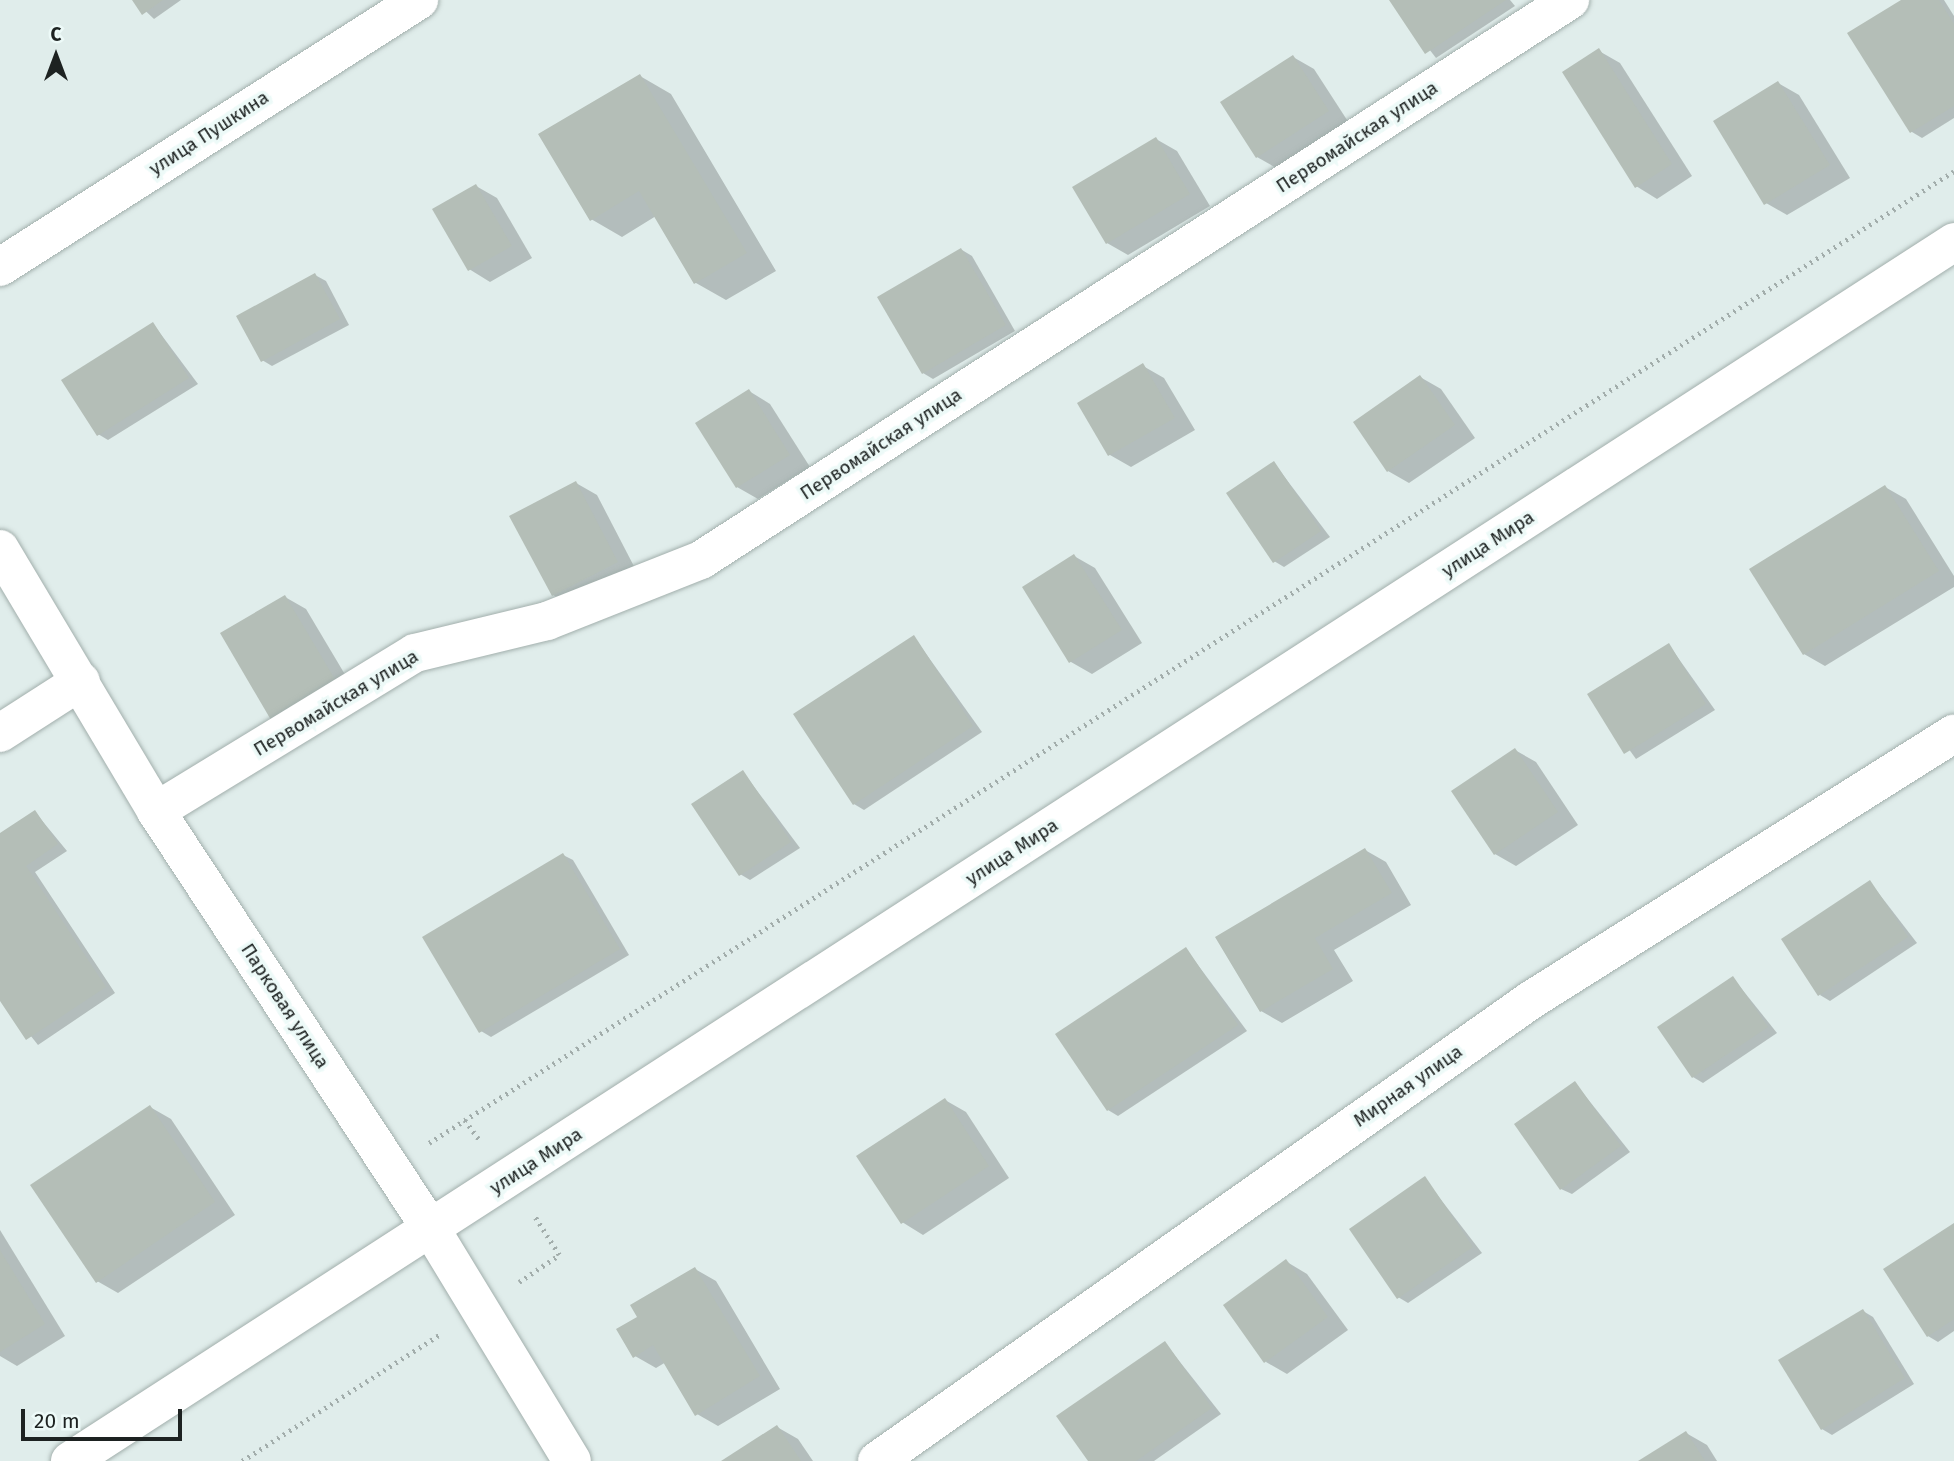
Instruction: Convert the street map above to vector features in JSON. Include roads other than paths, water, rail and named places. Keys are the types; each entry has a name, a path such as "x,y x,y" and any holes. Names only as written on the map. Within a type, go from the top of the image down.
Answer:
{"street":[{"name":"улица Пушкина","path":"0,267 419,0"},
{"name":"Первомайская улица","path":"156,811 415,653 547,621 701,560 1570,0"},
{"name":"улица Мира","path":"70,1461 1954,243"},
{"name":"Парковая улица","path":"0,550 81,681 156,811 431,1229 572,1461"},
{"path":"0,733 81,681"},
{"name":"Мирная улица","path":"877,1461 1531,1000 1954,734"}]}
